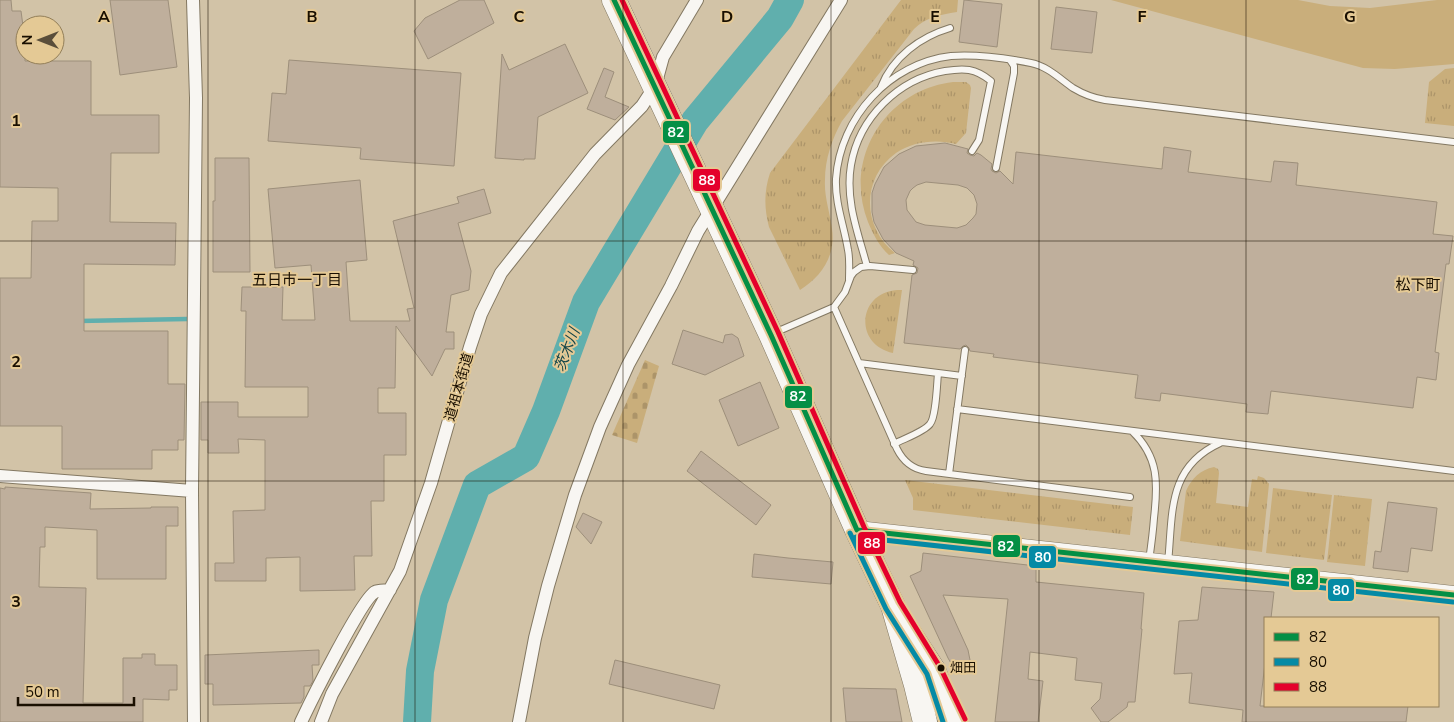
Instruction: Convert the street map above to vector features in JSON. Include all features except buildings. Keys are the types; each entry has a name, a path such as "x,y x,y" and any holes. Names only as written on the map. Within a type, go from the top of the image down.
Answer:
{"highway":[{"path":"614,0 771,335 857,530 893,606 934,671 958,722"},
{"path":"893,606 925,722"},
{"path":"934,671 951,722"}],"street":[{"path":"193,0 196,98 192,492 194,722"},
{"name":"道祖本街道","path":"321,722 332,694 400,571 431,483 470,347 491,291 501,273 595,154 642,106 658,93 663,58 696,0"},
{"path":"520,722 535,638 548,586 575,495 600,427 628,365 671,286 698,231 707,198 841,0"},
{"path":"0,476 192,492"},
{"path":"857,530 1454,594"},
{"path":"301,722 366,600 375,592 390,590"}],"lane":[{"path":"881,88 886,75 906,52 926,37 950,28"},
{"path":"849,280 848,250 837,204 836,180 844,143 851,126 864,106 881,88 911,68 940,58 975,56 1033,64 1043,68 1083,93 1099,99 1454,142"},
{"path":"996,168 1014,73 1014,66 1010,60"},
{"path":"868,266 851,208 849,176 859,138 880,106 915,80 940,72 962,69 978,73 991,81 979,140 972,151"},
{"path":"771,335 834,307 845,292 849,280 857,270 868,266 912,270"},
{"path":"834,307 894,444 903,459 911,466 921,470 949,474 1130,497"},
{"path":"949,474 965,350"},
{"path":"859,363 962,376"},
{"path":"894,444 930,424 933,417 938,373"},
{"path":"957,409 1454,471"},
{"path":"1132,431 1149,453 1157,480 1149,561"},
{"path":"1168,563 1175,495 1180,480 1200,454 1222,442"}],"green space":[{"path":"901,0 958,0 957,12 928,19 914,29 842,121 830,149 825,172 825,192 832,229 832,248 820,272 808,285 800,290 769,227 765,200 770,173"},
{"path":"1111,0 1298,0 1330,6 1370,8 1437,0 1454,0 1454,64 1395,69 1363,68"},
{"path":"1454,68 1454,126 1425,123 1429,82 1445,69"},
{"path":"953,82 966,82 971,88 966,133 956,144 933,141 903,149 885,163 876,176 870,203 872,217 876,230 895,253 889,255 879,244 872,231 862,198 861,175 866,152 876,131 890,113 908,98 929,88"},
{"path":"902,290 893,353 880,348 872,340 865,320 868,309 874,300 884,293"},
{"path":"645,360 659,366 637,443 612,435"},
{"path":"1214,467 1218,469 1219,473 1216,503 1248,507 1252,479 1257,480 1258,476 1264,478 1269,484 1262,552 1180,541 1186,491 1197,475"},
{"path":"905,480 1133,507 1130,535 913,510 913,498"},
{"path":"1273,488 1332,495 1324,560 1266,553"},
{"path":"1334,495 1372,499 1365,566 1327,562"}],"waterway":[{"name":"茨木川","path":"417,722 420,671 434,600 477,485 526,457 546,411 586,302 695,121 780,18 790,0"},
{"path":"79,321 187,319"}],"transit line":[{"name":"82","path":"614,0 771,335 857,530"},
{"name":"88","path":"622,0 778,332 864,527 900,602 940,667 965,719"},
{"name":"82","path":"857,530 1454,595"},
{"name":"80","path":"850,533 886,609 927,674 943,722"},
{"name":"80","path":"856,537 1453,602"}],"place":[{"name":"畑田","path":"941,668"}],"district":[{"name":"五日市一丁目","path":"297,280"},
{"name":"松下町","path":"1418,285"}]}
